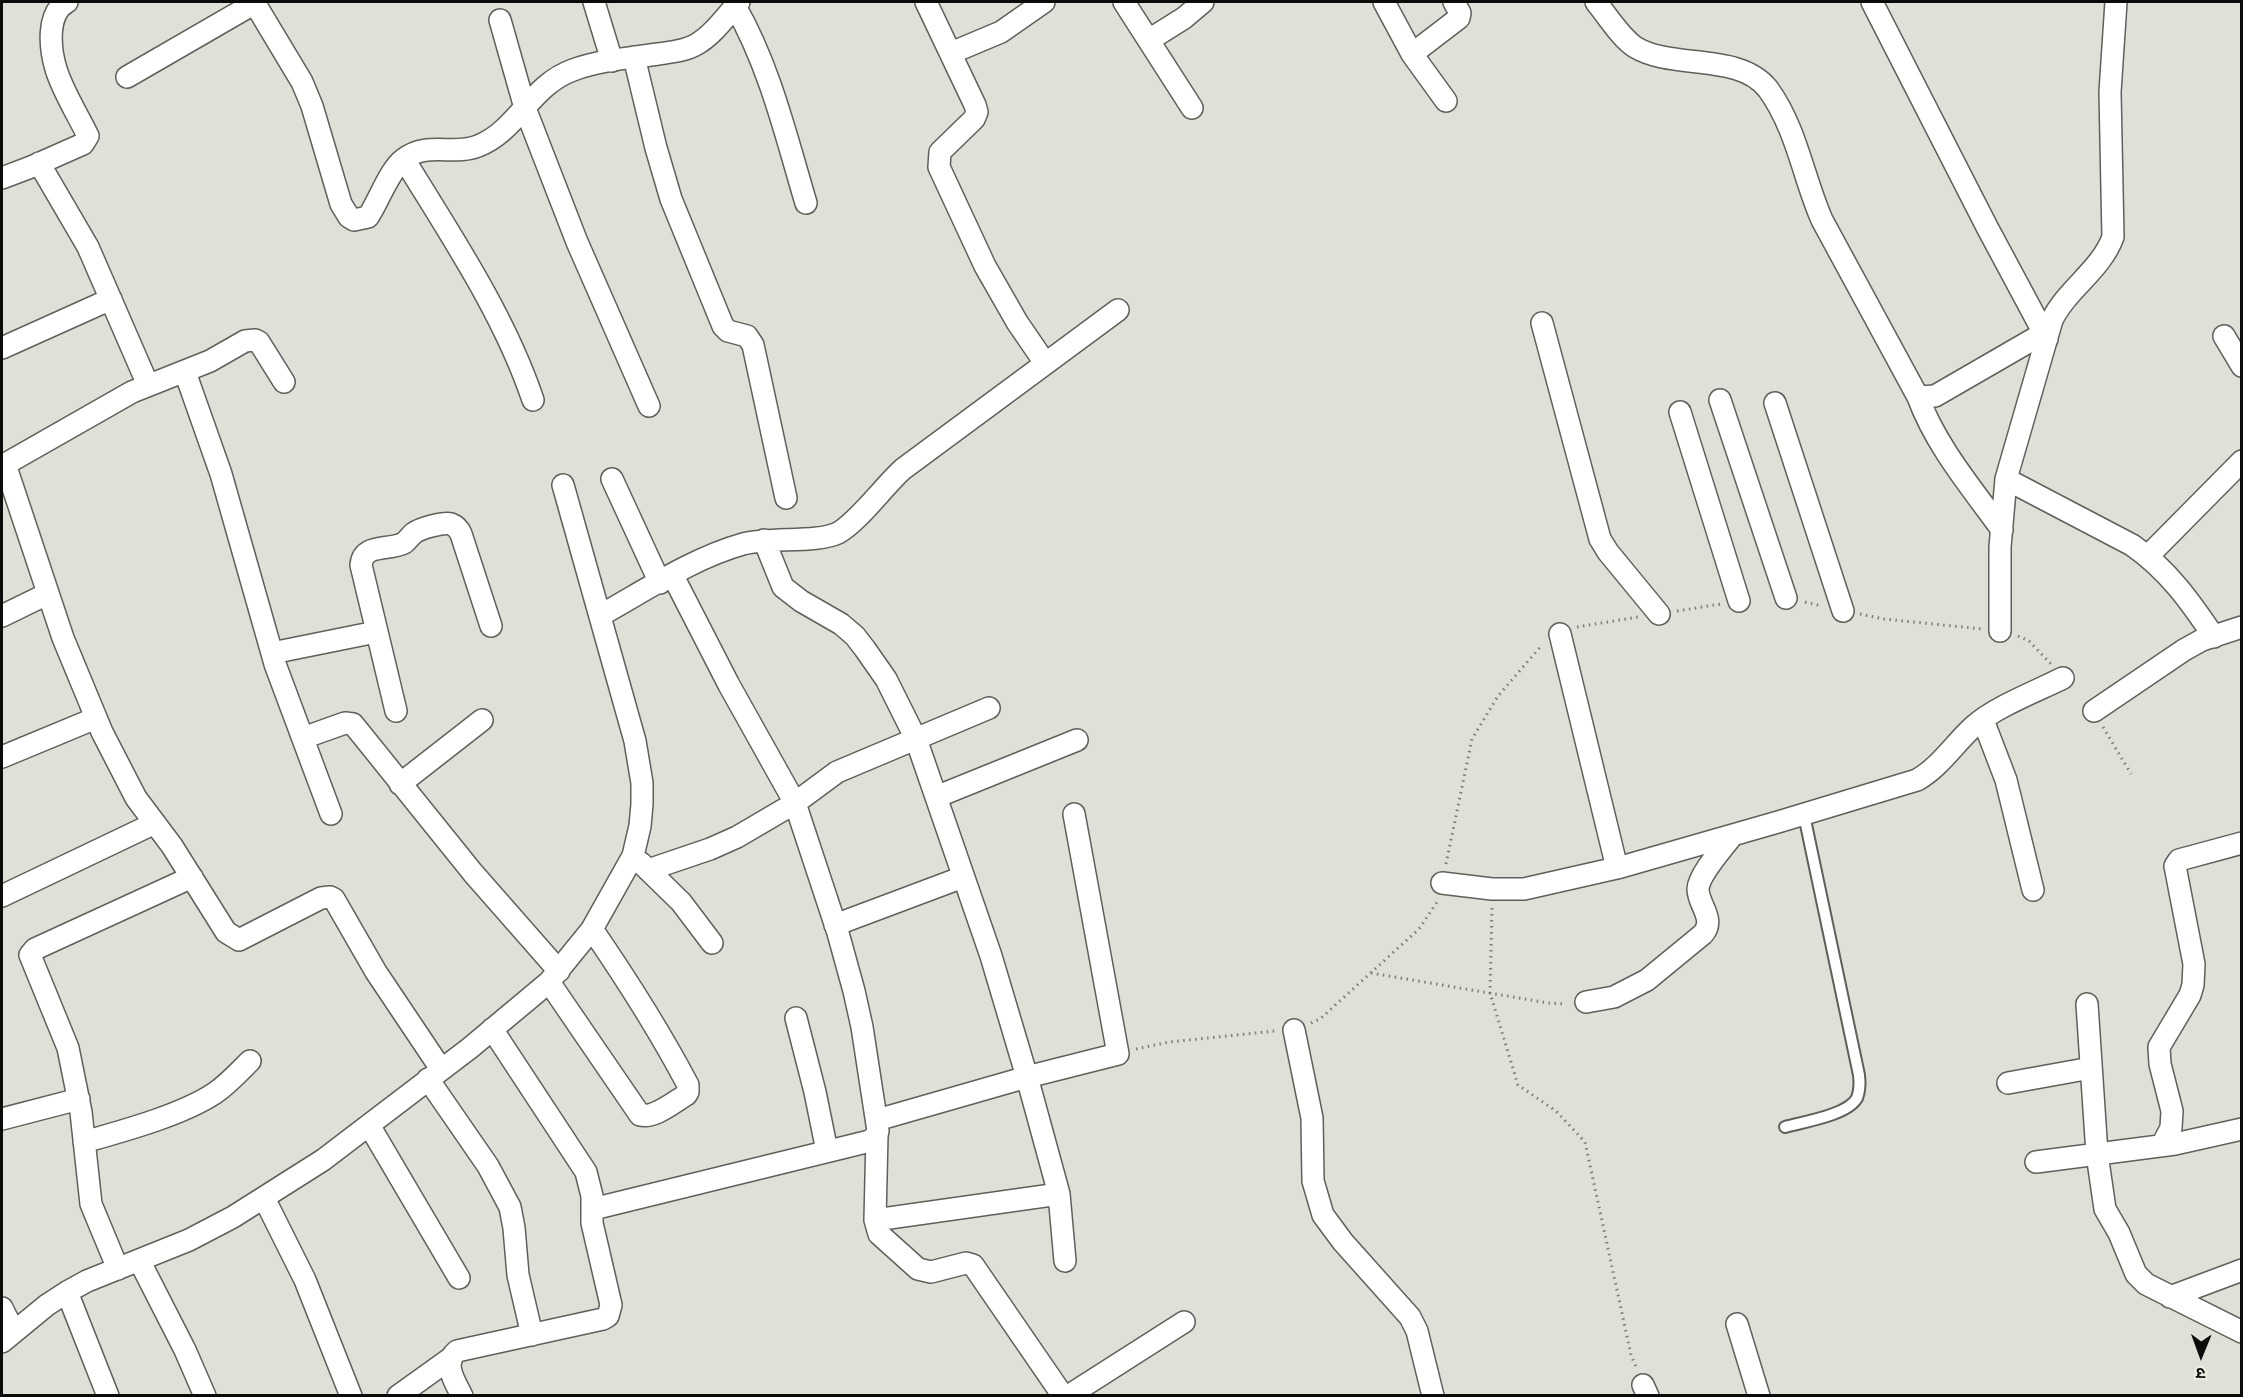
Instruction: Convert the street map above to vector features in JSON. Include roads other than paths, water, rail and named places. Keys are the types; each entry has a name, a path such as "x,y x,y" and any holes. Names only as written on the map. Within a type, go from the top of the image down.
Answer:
{"street":[{"path":"2,178 83,144 88,136 56,71 47,10 54,12 60,5 67,2"},
{"path":"127,77 254,2 302,82 312,106 341,204 349,217 354,220 368,217 396,169 413,153 434,148 467,149 479,146 490,140 556,77 590,65 680,50 696,45 710,35 737,4 772,89 806,203"},
{"path":"594,2 612,61"},
{"path":"926,2 977,112 974,119 940,152 939,167 985,266 1017,322 1045,363"},
{"path":"951,54 1001,32 1044,2"},
{"path":"1124,2 1192,108"},
{"path":"1149,40 1184,18 1203,2"},
{"path":"1384,2 1412,54 1446,101"},
{"path":"1412,54 1459,18 1460,14 1454,2"},
{"path":"1596,2 1636,48 1660,55 1746,71 1767,89 1796,140 1822,220 1918,397 1922,409 1952,462 2002,530"},
{"path":"1872,2 1987,227 2046,336"},
{"path":"2000,631 2002,530 2006,479 2046,336 2057,311 2101,260 2113,237 2110,92 2116,2"},
{"path":"500,20 525,108 577,242 649,406"},
{"path":"634,57 671,199 719,316 725,330 747,336 753,345 786,498"},
{"path":"404,159 494,312 514,350 533,400"},
{"path":"39,163 88,247 148,385"},
{"path":"2,348 111,299"},
{"path":"601,615 728,549 764,540 823,537 840,532 903,469 1118,310"},
{"path":"1542,323 1600,539 1659,614"},
{"path":"1918,397 1935,396 2046,336"},
{"path":"2224,336 2241,366"},
{"path":"284,381 259,342 255,339 245,340 210,361 132,392 3,465 47,594 96,718 122,775 192,877 226,932 239,940 321,898 334,899 510,1208 518,1275 532,1335"},
{"path":"185,372 221,474 272,653 331,814"},
{"path":"1720,400 1786,598"},
{"path":"1775,403 1843,611"},
{"path":"1680,412 1739,601"},
{"path":"2148,556 2241,461"},
{"path":"612,479 795,803 835,925 860,1018 877,1128 875,1220 879,1234 918,1269 932,1272 966,1263 973,1265 1063,1395"},
{"path":"2006,479 2132,545 2148,556 2187,597 2214,636"},
{"path":"2,1308 8,1337 67,1292 87,1281 189,1240 233,1217 323,1160 492,1029 554,976 640,863 642,783 635,741 564,485"},
{"path":"396,711 361,565 368,551 402,544 414,532 448,523 453,525 461,534 491,626"},
{"path":"764,540 783,587 801,601 841,624 866,649 886,679 916,739 991,956 1027,1077 1059,1194 1065,1261"},
{"path":"2,616 47,594"},
{"path":"272,653 376,632"},
{"path":"1560,634 1617,868"},
{"path":"2094,711 2184,650 2214,636 2239,634"},
{"path":"1442,883 1492,889 1524,889 1617,868 1917,780 1933,769 1975,725 2063,678"},
{"path":"640,863 710,849 737,837 795,803 837,772 989,708"},
{"path":"2,757 96,718"},
{"path":"400,784 482,720"},
{"path":"1983,720 2006,780 2033,890"},
{"path":"303,738 345,723 353,724 554,976 640,1115 644,1117 651,1115 686,1095 688,1085 663,1037 592,929"},
{"path":"936,797 1077,740"},
{"path":"593,1209 870,1141 877,1128 1027,1077 1118,1054 1074,814"},
{"path":"2,896 154,823"},
{"path":"1586,1002 1614,997 1647,980 1703,934 1708,927 1708,921 1699,886 1703,875 1732,836"},
{"path":"2162,1145 2171,1128 2172,1111 2161,1071 2159,1047 2190,994 2194,976 2194,964 2175,866 2179,860 2241,843"},
{"path":"640,863 681,902 712,943"},
{"path":"118,1269 91,1203 79,1099 68,1048 31,961 32,951 192,877"},
{"path":"835,925 963,877"},
{"path":"2087,1004 2097,1154 2105,1209 2120,1233 2136,1274 2153,1289 2199,1309 2241,1332"},
{"path":"796,1018 815,1092 827,1152"},
{"path":"398,1395 451,1358 457,1351 603,1319 610,1312 611,1305 592,1223 593,1209 586,1172 492,1029"},
{"path":"1294,1030 1314,1130 1313,1181 1323,1215 1343,1242 1410,1317 1417,1330 1433,1395"},
{"path":"84,1142 148,1122 204,1100 218,1091 250,1061"},
{"path":"2008,1083 2091,1068"},
{"path":"2,1119 79,1099"},
{"path":"369,1125 459,1278"},
{"path":"2036,1162 2162,1145 2241,1129"},
{"path":"875,1220 1059,1194"},
{"path":"264,1198 305,1280 348,1395"},
{"path":"139,1260 205,1395"},
{"path":"2170,1297 2241,1270"},
{"path":"67,1292 108,1395"},
{"path":"1068,1395 1184,1322"},
{"path":"1737,1324 1759,1395"},
{"path":"451,1358 450,1370 462,1395"}],"lane":[{"path":"1785,1127 1847,1110 1856,1099 1860,1088 1804,815"}]}
